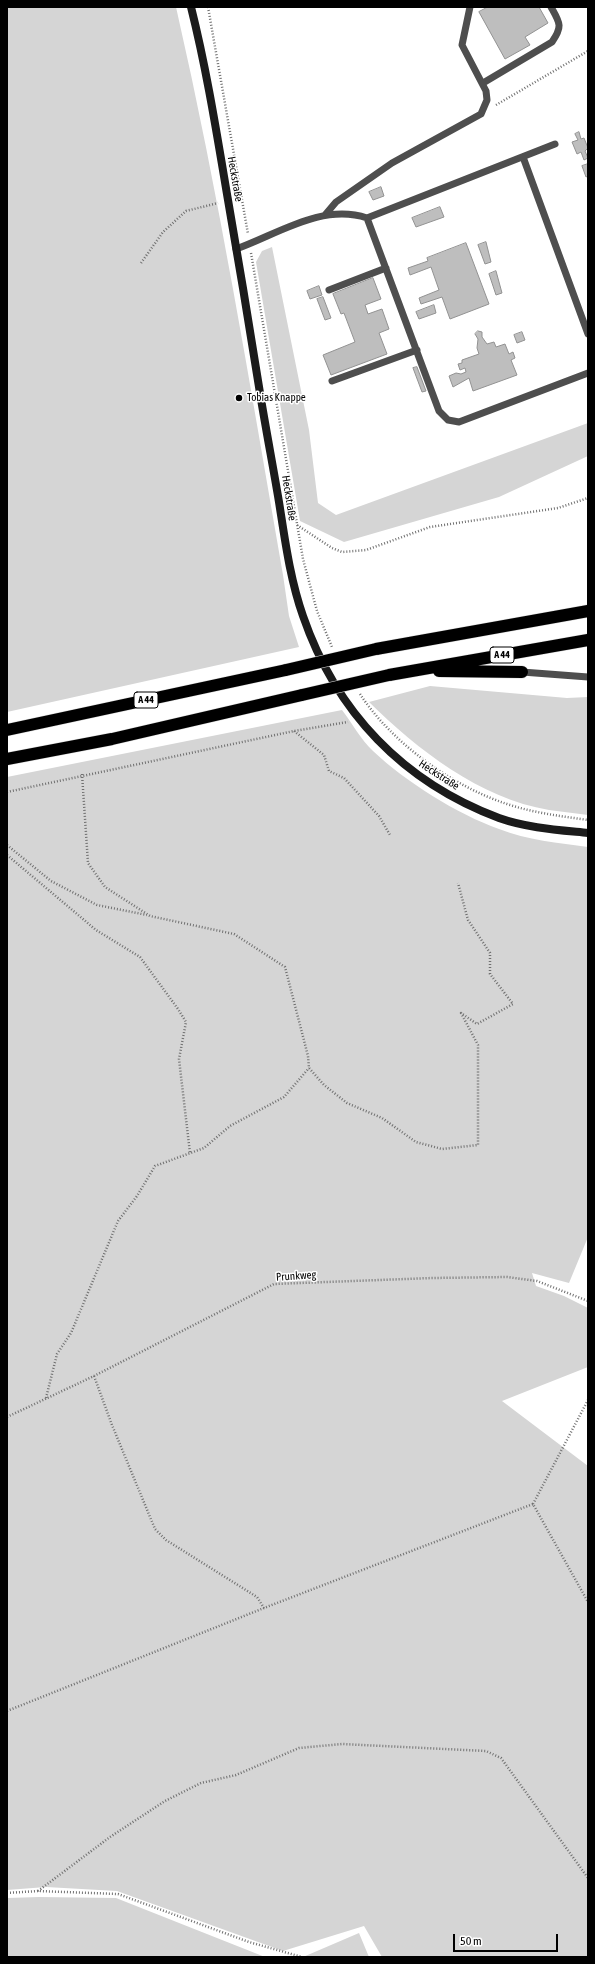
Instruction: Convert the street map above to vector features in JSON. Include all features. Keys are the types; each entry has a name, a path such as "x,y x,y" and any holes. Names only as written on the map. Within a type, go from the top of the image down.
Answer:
{"highway":[{"name":"A 44","path":"7,730 286,670 376,649 588,611"},
{"name":"A 44","path":"7,759 112,739 389,675 588,640"},
{"path":"416,670 479,673 522,672"}],"main road":[{"name":"Heckstraße","path":"191,7 213,110 282,527 302,614 315,648 332,679 359,720 380,744 420,777 451,797 501,819 543,828 588,833"}],"lane":[{"path":"325,215 336,202 392,163 482,114 487,100 486,91 462,45 470,7"},
{"path":"482,83 552,42 559,32 560,22 551,7"},
{"path":"236,249 310,218 325,215 355,214 367,218 555,144"},
{"path":"523,157 588,334"},
{"path":"367,218 439,411 448,420 459,422 588,373"},
{"path":"329,290 386,268"},
{"path":"332,381 417,350"},
{"path":"522,672 588,677"}],"path":[{"path":"208,7 303,559 318,611 333,648"},
{"path":"482,114 588,51"},
{"path":"141,263 163,232 186,211 228,201"},
{"path":"282,527 297,525 332,548 342,552 360,550 430,527 558,508 588,498"},
{"path":"356,689 369,708 391,732 429,763 458,783 506,804 547,815 588,820"},
{"path":"7,792 82,774 294,731 359,720"},
{"path":"294,731 324,754 329,771 344,778 379,816 390,835"},
{"path":"82,774 88,863 105,887 150,916"},
{"path":"7,845 51,881 97,905 234,934 284,967 308,1056 309,1068 324,1085 347,1102 382,1118 416,1142 442,1149 478,1145 478,1045 461,1013 477,1024 513,1004 490,974 490,953 468,920 458,882"},
{"path":"7,855 96,930 140,957 186,1022 179,1059 190,1153"},
{"path":"46,1398 57,1354 71,1333 118,1221 137,1196 155,1166 204,1148 230,1126 284,1098 309,1068"},
{"name":"Prunkweg","path":"7,1417 94,1376 274,1284 507,1277 536,1281 588,1301"},
{"path":"94,1376 114,1433 155,1529 166,1540 256,1598 264,1608"},
{"path":"7,1711 220,1627 264,1608 533,1504 588,1400"},
{"path":"533,1504 588,1602"},
{"path":"38,1891 110,1837 164,1801 201,1782 236,1775 299,1748 342,1744 486,1751 501,1758 588,1878"},
{"path":"7,1893 38,1891 118,1894 249,1942 302,1957"}],"shaded area":[{"path":"7,7 176,7 192,78 220,219 246,361 289,616 299,647 7,712"},
{"path":"272,247 309,430 318,503 336,515 588,423 588,456 499,497 344,542 300,521 256,262 262,251"},
{"path":"430,686 567,698 588,697 588,815 549,810 523,804 498,795 474,783 451,770 429,754 369,702"},
{"path":"342,710 369,747 386,763 416,785 449,806 483,823 510,833 543,841 588,847 588,1237 569,1283 532,1273 536,1286 564,1296 588,1308 588,1367 502,1401 588,1466 588,1957 382,1957 364,1926 283,1951 117,1891 46,1887 7,1890 7,777"},
{"path":"7,1898 116,1898 265,1957 7,1957"},
{"path":"359,1933 369,1957 303,1957"}],"building":[{"path":"488,7 539,7 548,23 525,37 530,45 505,59 479,12"},
{"path":"579,132 581,139 584,138 588,148 585,151 588,158 584,160 581,152 577,154 572,142 578,140 575,134"},
{"path":"588,164 588,176 586,177 582,166"},
{"path":"381,187 384,196 373,200 369,192"},
{"path":"440,207 444,217 416,227 412,218"},
{"path":"486,242 491,262 485,264 478,245"},
{"path":"466,243 489,304 450,319 442,297 421,304 419,298 439,290 431,267 410,275 408,268 428,261 427,258"},
{"path":"496,271 502,293 496,295 489,274"},
{"path":"373,278 381,299 365,305 368,314 382,309 389,329 379,333 387,354 331,375 323,355 355,342 344,313 341,314 333,294"},
{"path":"319,286 322,295 310,299 307,291"},
{"path":"323,297 331,318 325,320 317,299"},
{"path":"434,305 436,313 419,319 416,312"},
{"path":"478,331 482,332 482,337 487,344 494,342 496,347 505,344 509,354 513,352 515,358 511,360 517,375 473,391 469,378 453,387 449,376 456,373 461,374 466,372 465,368 460,370 458,364 462,363 462,360 479,354 477,348 478,339 475,334"},
{"path":"522,332 525,340 517,343 514,335"},
{"path":"417,367 426,391 422,392 413,368"}],"place":[{"name":"Tobias Knappe","path":"239,398"}]}
